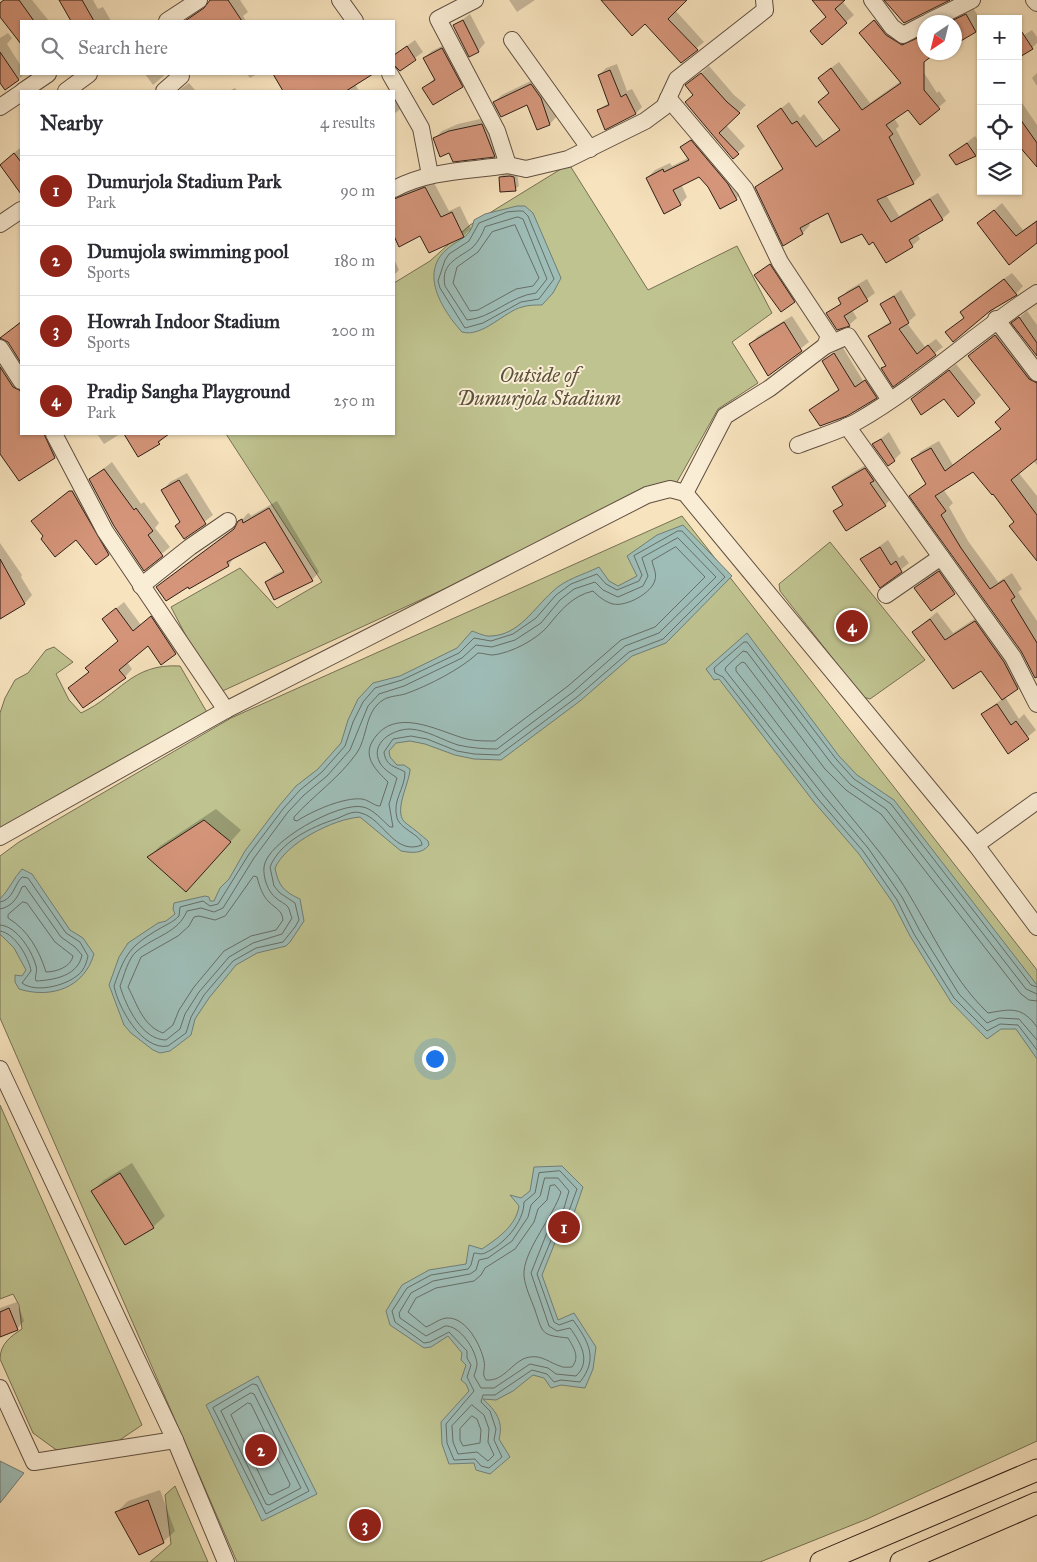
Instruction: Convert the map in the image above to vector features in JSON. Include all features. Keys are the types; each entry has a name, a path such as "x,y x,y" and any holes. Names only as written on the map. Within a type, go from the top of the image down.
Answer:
{"main road":[{"path":"821,1562 1037,1470"},
{"path":"901,1562 1037,1503"}],"street":[{"path":"340,0 354,20"},
{"path":"474,0 438,19 497,131 508,165"},
{"path":"395,188 407,182 430,175 508,165 526,169 568,159 645,121 664,107 677,79 765,10 764,0"},
{"path":"872,0 892,27 903,35 917,28"},
{"path":"942,15 972,0"},
{"path":"1034,0 1037,4"},
{"path":"175,19 196,1"},
{"path":"512,40 590,149"},
{"path":"25,90 47,75"},
{"path":"67,90 88,75"},
{"path":"391,75 421,128 430,175"},
{"path":"165,90 180,76"},
{"path":"0,108 20,93"},
{"path":"668,98 745,189 780,262 829,336 824,346"},
{"path":"0,224 20,211"},
{"path":"798,445 847,426 890,400 996,320 1037,293"},
{"path":"996,320 1037,373"},
{"path":"685,493 725,416 770,388 824,346 848,336 890,400"},
{"path":"10,353 20,378"},
{"path":"847,426 1013,657 1037,704"},
{"path":"61,437 105,531 226,710"},
{"path":"0,837 226,710 647,496 670,489 685,493 976,845 1037,927"},
{"path":"142,586 190,547 228,521"},
{"path":"886,595 941,557"},
{"path":"976,845 1037,801"},
{"path":"0,1069 175,1440 226,1562"},
{"path":"0,1388 34,1462 175,1440"}],"green space":[{"name":"Outside of Dumurjola Stadium","path":"569,164 648,290 737,246 772,313 732,342 758,383 718,409 677,482 216,694 171,607 240,568 277,608 322,582 227,435 395,435 395,282 430,261 470,225"},
{"path":"682,516 1037,970 1037,1441 867,1519 760,1562 237,1562 0,1018 0,856 19,842 231,718"},
{"path":"830,542 925,660 870,699 863,697 780,591 779,584"},
{"path":"54,647 73,662 56,674 69,700 81,713 106,698 137,675 163,666 180,666 208,714 0,832 0,713 5,698 15,680 28,673 46,650"},
{"path":"0,1105 142,1425 87,1462 55,1449 33,1433 0,1359 4,1345 22,1329 19,1305 13,1294 0,1299"},
{"path":"175,1486 208,1562 150,1562 171,1544 165,1495"}],"water":[{"path":"517,206 525,206 533,213 561,278 553,293 542,305 529,305 515,309 485,328 470,333 462,332 441,303 437,292 434,270 438,260 446,250 467,235 474,220 485,214"},
{"path":"683,525 732,576 666,643 632,656 580,701 501,760 474,759 410,741 396,743 389,751 390,757 397,765 404,765 410,769 402,798 401,813 407,824 428,841 429,845 417,852 401,851 360,817 324,827 300,841 289,850 275,868 278,879 283,887 290,894 300,899 304,921 290,942 286,946 257,953 236,965 209,998 195,1019 191,1035 170,1051 160,1053 153,1050 131,1033 124,1025 109,985 119,957 128,943 175,914 173,909 174,903 205,896 209,897 210,901 214,901 220,888 229,879 245,851 279,806 296,786 318,769 341,743 348,720 358,699 373,683 400,676 457,648 472,631 489,636 510,631 525,620 545,598 568,580 599,567 609,581 618,586 637,576 627,556 657,535"},
{"path":"747,633 839,756 857,775 894,800 1037,985 1037,1059 1016,1029 1001,1029 987,1039 951,1002 910,936 893,903 859,854 814,802 719,679 714,680 706,669"},
{"path":"22,869 32,874 70,930 83,938 94,954 83,975 65,988 43,993 31,992 19,989 15,982 15,975 22,976 26,970 14,948 0,934 0,899"},
{"path":"562,1166 583,1187 574,1213 556,1240 542,1275 558,1320 574,1313 596,1347 593,1369 585,1388 561,1385 551,1388 544,1378 533,1375 513,1391 496,1400 483,1399 497,1416 500,1427 499,1439 510,1457 490,1474 476,1470 474,1463 449,1464 442,1444 441,1422 469,1391 466,1384 461,1380 466,1365 461,1360 462,1353 448,1336 431,1347 424,1348 390,1325 386,1311 402,1285 429,1270 466,1264 469,1245 482,1249 505,1231 514,1220 519,1206 510,1195 521,1198 530,1191 534,1167"},
{"path":"258,1376 317,1494 262,1521 206,1405"},
{"path":"0,1461 24,1473 0,1503"}],"building":[{"path":"4,0 19,0 33,20 20,20 20,43 0,17 0,3"},
{"path":"59,0 82,0 93,20 70,20"},
{"path":"210,0 228,0 241,20 186,20 204,8"},
{"path":"601,0 687,0 668,19 698,50 681,63 645,24 632,36"},
{"path":"812,0 845,0 835,9 847,23 822,45 810,31 826,17"},
{"path":"884,0 950,0 917,15 904,23"},
{"path":"966,14 976,32 962,40 962,16"},
{"path":"463,20 479,52 469,57 453,25"},
{"path":"874,20 886,35 902,45 917,38 917,60 927,60 924,62 924,90 940,109 920,125 908,110 886,125 893,134 889,137 914,184 877,200 891,222 930,199 943,220 909,240 913,247 886,263 873,242 869,245 862,234 841,243 828,213 800,228 803,234 783,246 755,187 783,169 757,126 781,108 792,124 797,121 816,147 840,130 818,102 829,93 818,78 831,68 862,110 901,83 859,33"},
{"path":"1022,32 1033,49 1022,56"},
{"path":"407,46 416,60 400,71 395,66 395,54"},
{"path":"442,48 463,87 433,105 422,88 435,80 423,58"},
{"path":"0,52 19,80 5,90 0,83"},
{"path":"610,70 621,97 626,94 636,114 605,130 597,110 609,105 598,75"},
{"path":"701,73 727,102 740,113 719,133 739,154 733,159 685,102 693,95 685,85"},
{"path":"274,75 371,75 348,90 282,90"},
{"path":"531,84 541,98 550,125 537,130 527,105 501,117 493,102"},
{"path":"1022,122 1037,143 1037,167 1022,150"},
{"path":"482,124 495,157 453,162 449,153 440,157 433,138 449,131"},
{"path":"691,140 728,184 737,200 720,209 708,187 699,177 673,190 681,205 664,214 646,178 663,169 664,172 689,160 680,147"},
{"path":"967,143 976,156 956,165 949,155"},
{"path":"14,153 20,161 20,193 0,165"},
{"path":"499,177 514,177 516,191 500,192"},
{"path":"425,187 441,217 452,212 464,237 429,253 420,236 399,247 395,238 395,199"},
{"path":"994,210 1016,236 1037,221 1037,243 1009,265 977,223"},
{"path":"770,264 795,302 781,312 754,275"},
{"path":"1004,279 1017,295 990,311 953,342 945,332 964,318 960,312"},
{"path":"859,286 868,301 844,316 850,326 837,330 826,313 841,304 838,298"},
{"path":"894,296 909,323 899,329 917,354 928,345 936,355 893,387 881,368 886,366 868,336 891,323 880,304"},
{"path":"1019,317 1037,343 1037,356 1011,323"},
{"path":"784,322 802,351 768,376 749,344"},
{"path":"20,323 20,361 8,342 0,338"},
{"path":"995,335 1029,379 1037,383 1037,459 1011,480 1037,515 1037,561 1009,526 1014,522 993,494 973,472 935,496 946,511 941,515 961,548 990,589 1004,580 1015,597 1011,600 1037,643 1037,677 1035,678 1021,651 909,496 926,484 911,459 931,448 945,471 1001,429 995,422 1010,409 968,356"},
{"path":"834,353 855,387 865,380 877,398 847,416 820,426 809,410 839,390 822,361"},
{"path":"0,367 13,387 20,390 20,435 44,435 55,458 19,481 0,454"},
{"path":"949,370 975,403 958,417 944,399 921,415 911,399"},
{"path":"125,435 168,435 158,442 160,444 138,457"},
{"path":"881,439 895,461 888,466 872,444"},
{"path":"865,468 874,481 870,483 886,506 846,531 833,511 843,505 832,487"},
{"path":"104,469 134,510 136,508 153,531 148,535 163,556 144,571 114,526 89,479"},
{"path":"179,480 206,524 184,539 175,526 180,522 161,490"},
{"path":"69,491 72,491 109,555 96,565 76,540 55,557 41,539 43,536 31,521"},
{"path":"269,508 313,581 274,600 265,582 284,572 265,542 227,562 229,566 189,589 188,587 166,601 156,587 234,529 238,521 242,519 243,523"},
{"path":"880,547 891,565 896,561 902,572 880,588 860,559"},
{"path":"0,559 25,604 0,619"},
{"path":"939,571 955,594 931,611 914,588"},
{"path":"116,608 133,631 151,616 176,654 161,665 148,646 119,670 126,678 83,708 68,688 89,672 85,668 118,641 102,619"},
{"path":"930,619 945,640 975,621 1004,662 1018,689 1002,700 981,671 953,689 912,632"},
{"path":"997,704 1011,725 1016,721 1029,739 1008,754 981,714"},
{"path":"204,820 231,842 186,892 147,857"},
{"path":"120,1173 154,1228 125,1245 91,1191"},
{"path":"9,1308 18,1330 0,1337 0,1312"},
{"path":"148,1500 164,1543 139,1555 115,1512"}],"place":[{"name":"Pradip Sangha Playground","path":"852,626"},
{"name":"Dumurjola Stadium Park","path":"564,1227"},
{"name":"Dumujola swimming pool","path":"261,1450"},
{"name":"Howrah Indoor Stadium","path":"365,1525"}]}
